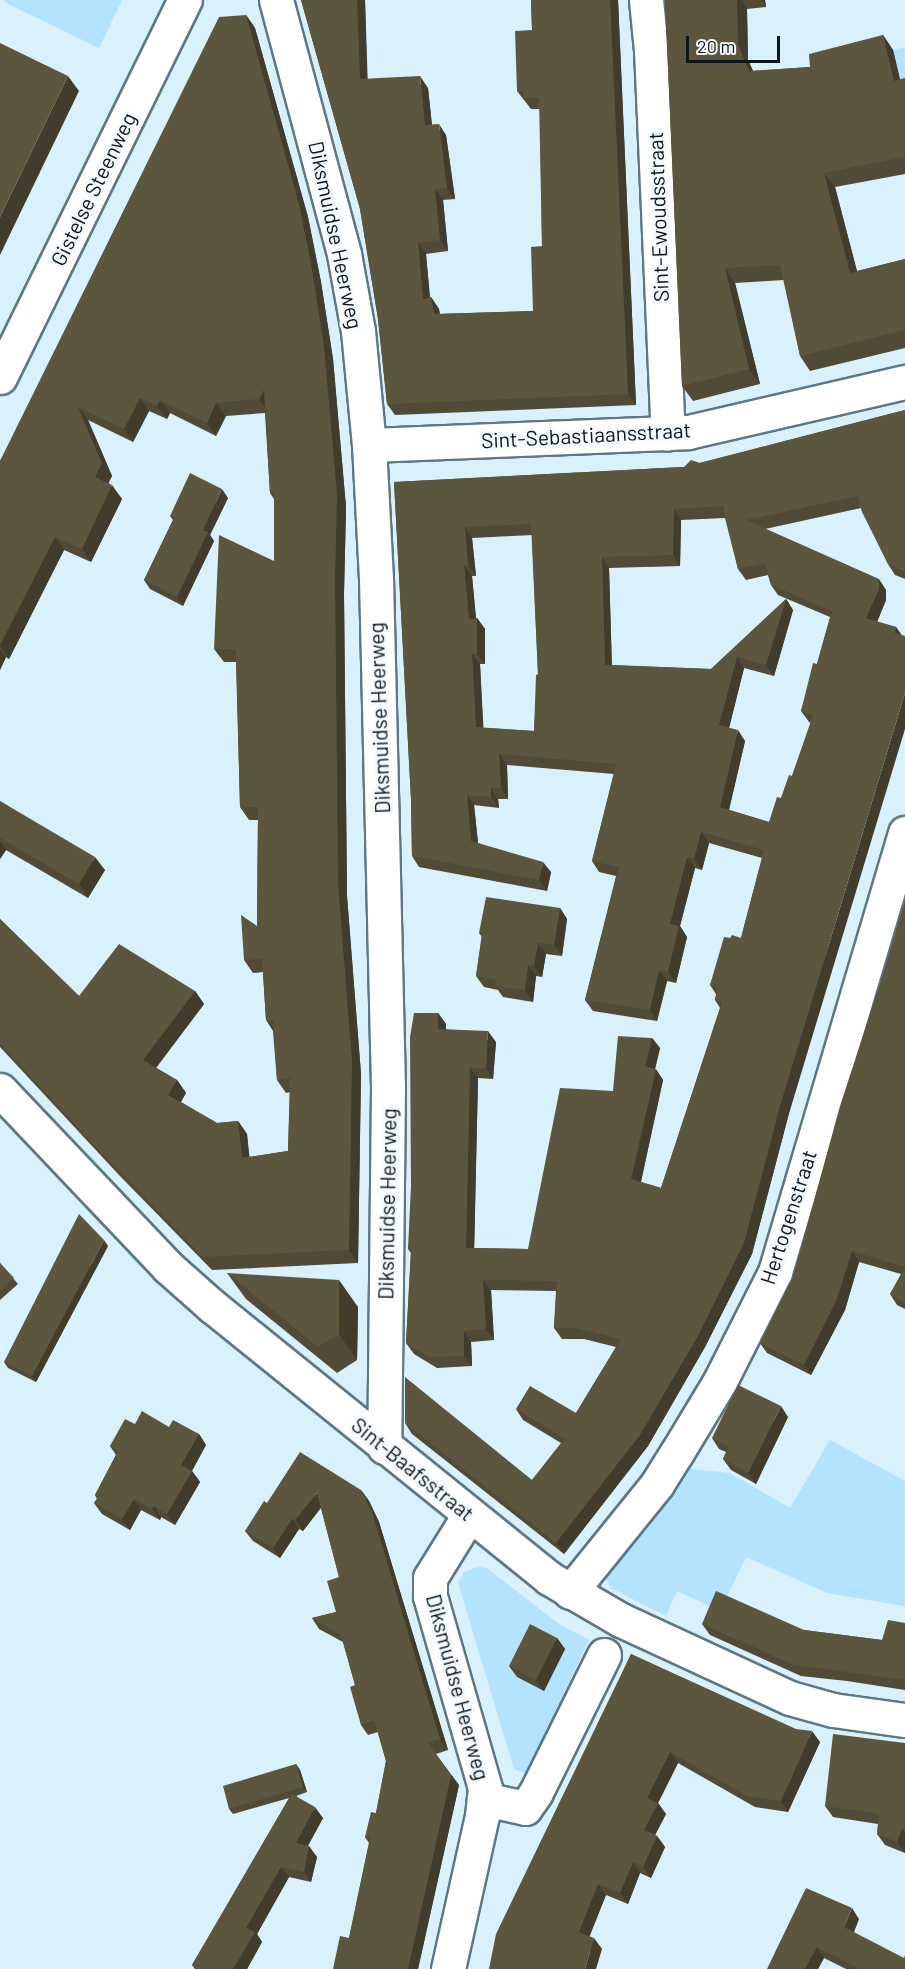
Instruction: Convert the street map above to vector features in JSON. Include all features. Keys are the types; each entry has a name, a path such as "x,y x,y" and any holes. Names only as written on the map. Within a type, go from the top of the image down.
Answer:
{"street":[{"name":"Gistelse Steenweg","path":"0,377 185,0"},
{"name":"Diksmuidse Heerweg","path":"276,0 325,173 344,254 358,331 369,445 375,567 388,1088 384,1447"},
{"name":"Sint-Ewoudsstraat","path":"646,0 651,51 668,434"},
{"name":"Sint-Sebastiaansstraat","path":"369,445 688,432 905,382"},
{"name":"Hertogenstraat","path":"570,1592 657,1484 720,1381 774,1272 905,833"},
{"name":"Sint-Baafsstraat","path":"0,1090 168,1266 212,1306 469,1515 570,1592 655,1637 790,1698 833,1710 905,1720"},
{"name":"Diksmuidse Heerweg","path":"448,1969 485,1799 483,1775 430,1596 430,1578 437,1563 469,1515"},
{"name":"Diksmuidse Heerweg","path":"485,1799 525,1808 537,1792 604,1655"}],"shaded area":[{"path":"5,0 122,0 99,48 4,2"},
{"path":"905,47 905,96 904,96 893,50"},
{"path":"830,1440 905,1481 905,1606 827,1593 746,1557 720,1611 677,1591 666,1616 611,1588 603,1573 684,1468 730,1473 790,1508"},
{"path":"480,1566 488,1569 559,1624 589,1640 526,1774 514,1769 458,1583 464,1572"}],"building":[{"path":"301,0 357,0 360,79 420,76 425,125 439,124 447,188 435,189 440,240 418,243 423,299 431,297 434,314 533,311 531,247 542,246 539,98 524,98 523,91 517,91 515,31 532,30 531,0 610,0 628,394 387,404 378,319 360,209"},
{"path":"665,0 737,0 738,45 749,71 810,67 809,54 883,35 894,81 905,78 905,157 824,173 850,273 905,259 905,330 800,356 780,265 725,268 749,369 682,386"},
{"path":"246,15 299,204 312,269 324,346 337,494 335,581 338,883 352,1061 349,1250 203,1257 0,1044 0,919 79,996 119,944 195,991 143,1060 177,1080 168,1095 217,1123 238,1121 242,1158 288,1151 290,1078 277,1080 273,1020 266,1020 262,959 244,960 241,915 257,926 258,807 240,807 236,649 214,649 219,535 274,561 274,493 270,493 264,390 259,399 216,403 207,423 160,400 157,406 140,398 124,429 78,407 102,463 95,477 112,485 82,549 55,537 0,645 0,461 219,17"},
{"path":"0,43 68,76 0,217"},
{"path":"905,410 905,572 888,564 862,512 858,496 746,520 879,579 879,589 866,618 896,627 895,633 905,636 905,693 780,1106 744,1243 698,1336 640,1435 556,1543 405,1423 405,1377 532,1480 565,1439 516,1409 530,1386 576,1413 621,1339 577,1328 554,1328 557,1281 483,1280 486,1329 464,1331 464,1356 429,1357 406,1343 411,1249 408,1249 411,1186 410,1037 414,1013 438,1013 438,1029 488,1031 486,1068 470,1068 466,1248 528,1249 560,1088 613,1091 618,1036 652,1038 645,1066 656,1069 631,1179 661,1188 722,1002 715,1000 718,987 710,985 724,937 730,938 732,935 741,938 764,850 701,832 694,859 687,857 670,924 679,926 668,972 659,970 650,1010 585,1000 619,867 592,861 616,764 499,754 501,788 491,788 491,797 467,795 471,841 543,862 539,880 412,856 394,482 684,467 691,460 700,463","holes":["723,506 738,569 765,563 771,585 832,611 817,664 813,663 801,711 813,715 792,776 789,775 781,798 777,797 769,822 720,807 738,730 719,725 737,657 766,665 786,599 711,669 605,665 602,557 673,555 674,509","531,524 538,674 536,675 534,731 476,727 472,654 477,654 477,618 469,619 464,565 468,565 465,527"]},
{"path":"190,473 222,489 203,530 208,532 177,597 144,580 174,518 170,516"},
{"path":"0,801 95,857 79,884 0,838"},
{"path":"486,897 560,908 554,945 538,943 534,966 528,965 525,990 495,986 496,980 476,976 482,933 479,933"},
{"path":"905,901 905,1267 852,1251 837,1299 804,1365 760,1343 793,1277 840,1106"},
{"path":"79,1214 104,1240 32,1376 4,1362"},
{"path":"0,1263 14,1278 0,1291"},
{"path":"905,1268 905,1303 890,1294"},
{"path":"227,1273 339,1280 339,1334 318,1347"},
{"path":"738,1385 781,1406 748,1473 723,1459 729,1447 712,1438"},
{"path":"142,1411 169,1427 173,1420 199,1434 181,1465 192,1471 167,1514 154,1506 152,1509 134,1499 122,1519 94,1503 98,1497 95,1495 118,1451 110,1446 125,1419 135,1424"},
{"path":"300,1452 361,1490 372,1512 440,1739 428,1743 451,1775 408,1969 333,1969 340,1936 349,1938 370,1838 365,1837 371,1812 376,1813 386,1761 374,1720 361,1725 350,1687 355,1685 341,1635 312,1618 336,1612 327,1581 339,1577 317,1493 295,1520 292,1519 273,1548 245,1531 264,1501 267,1503"},
{"path":"716,1591 804,1630 882,1640 888,1620 905,1623 905,1680 840,1671 840,1669 839,1671 794,1665 702,1624"},
{"path":"530,1624 557,1638 536,1680 509,1666"},
{"path":"631,1654 796,1729 812,1731 781,1801 747,1796 670,1752 647,1798 658,1803 644,1830 657,1836 643,1867 633,1862 620,1893 598,1884 579,1932 594,1938 585,1969 489,1969 496,1934"},
{"path":"833,1734 905,1743 905,1830 902,1829 897,1842 877,1834 879,1814 825,1806"},
{"path":"296,1764 303,1787 229,1809 223,1786"},
{"path":"292,1794 315,1807 296,1843 309,1846 304,1872 281,1867 246,1928 255,1932 233,1969 199,1969 192,1965"},
{"path":"806,1888 852,1908 844,1927 904,1958 905,1955 905,1969 860,1969 817,1947 805,1969 767,1969"}]}
